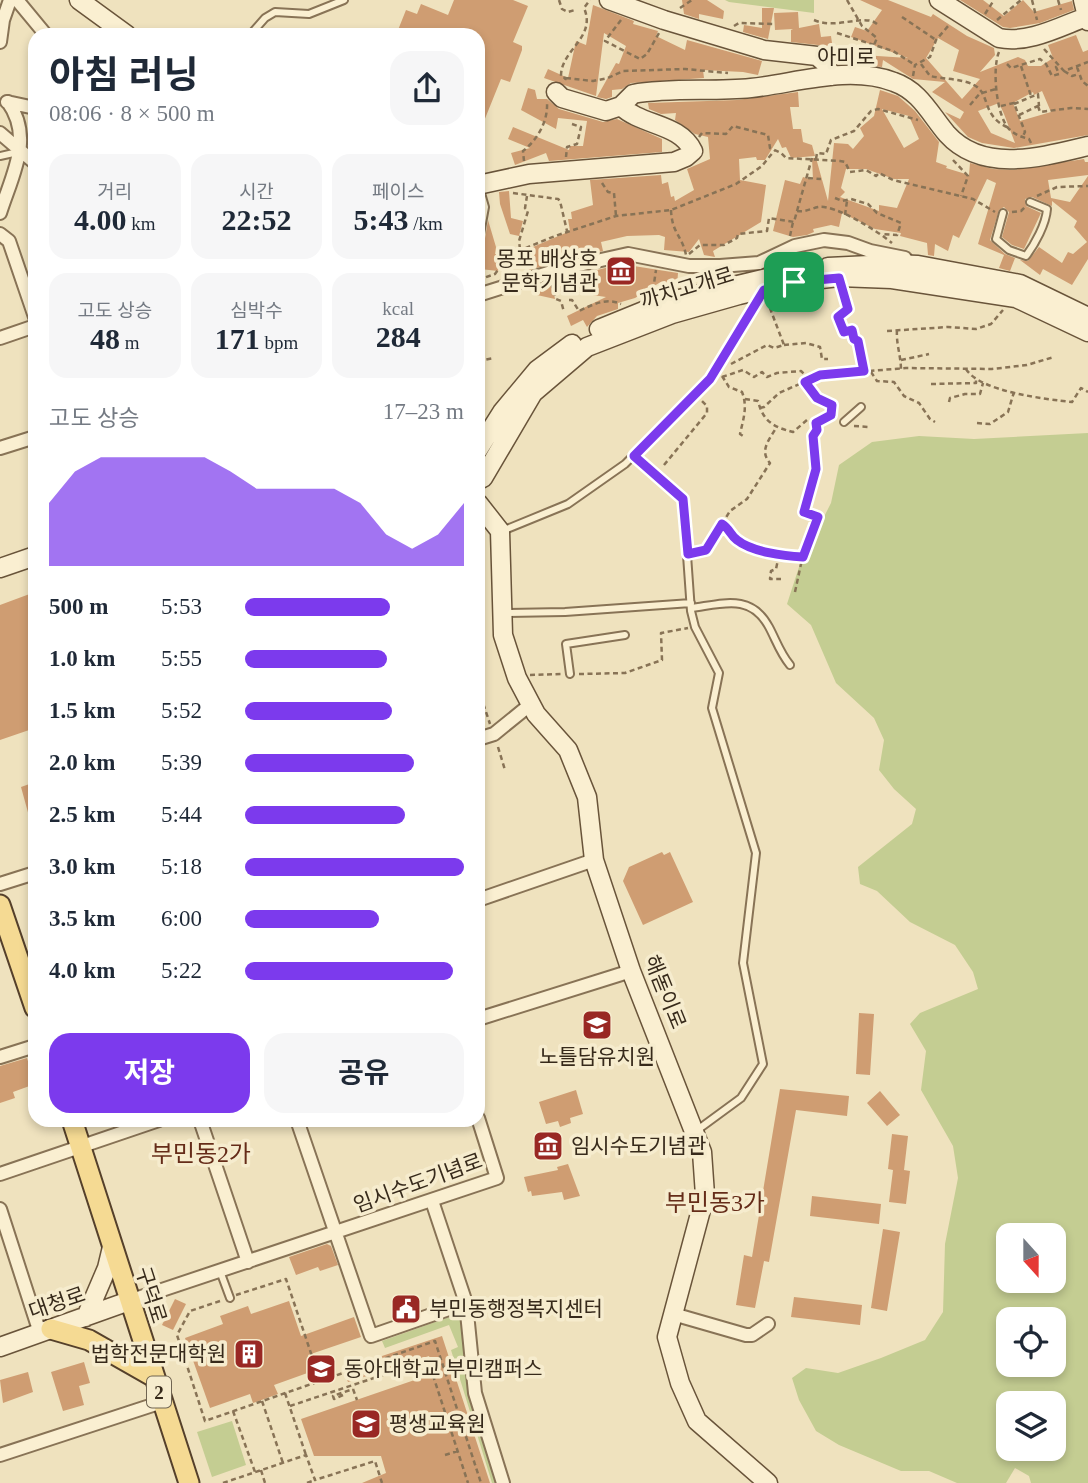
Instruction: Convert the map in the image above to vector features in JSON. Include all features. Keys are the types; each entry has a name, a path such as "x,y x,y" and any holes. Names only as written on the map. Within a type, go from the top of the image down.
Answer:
{"main road":[{"path":"0,905 28,987"},
{"name":"구덕로","path":"74,1127 189,1483"},
{"path":"46,1331 89,1340 154,1377"}],"street":[{"path":"0,42 2,20 10,0"},
{"path":"17,0 40,28"},
{"path":"79,0 117,28"},
{"path":"939,0 989,32 1009,40 1036,35 1086,13"},
{"path":"617,3 764,50 806,52 825,63 831,76"},
{"name":"아미로","path":"561,85 562,98 606,111 621,106 634,94 646,91 750,88 831,76 877,77 909,89 922,101 947,134 968,151 1011,160 1088,146"},
{"path":"4,101 28,106"},
{"path":"0,213 20,151 19,120 4,101"},
{"name":"아미로","path":"621,106 641,120 675,132 689,142"},
{"path":"0,133 28,157"},
{"path":"485,184 565,171 674,162 693,151 689,142"},
{"path":"0,234 9,241 28,297"},
{"path":"485,293 548,273 628,254 657,260 759,263 795,246 824,240 848,243 907,258 918,265"},
{"path":"486,429 537,370 582,337 663,303 792,271 891,264 918,265 1020,284 1088,317"},
{"name":"까치고개로","path":"485,470 533,393 587,346 672,314 794,282 839,278 892,279 1016,298 1088,332"},
{"path":"0,338 28,328"},
{"path":"0,448 28,439"},
{"path":"485,512 500,531"},
{"name":"해돋이로","path":"500,531 503,635 517,678 531,704 568,750 583,785 587,797 594,860 631,971 702,1152 705,1195 667,1337 680,1382 697,1421 768,1483"},
{"path":"0,568 28,558"},
{"path":"485,737 494,734 531,704"},
{"path":"485,899 594,860"},
{"path":"0,884 28,875"},
{"path":"485,1013 631,971"},
{"path":"0,1057 28,1048"},
{"path":"0,1174 138,1127"},
{"path":"202,1127 248,1262"},
{"name":"임시수도기념로","path":"299,1127 371,1336 466,1303"},
{"name":"임시수도기념로","path":"335,1233 497,1178 481,1127"},
{"path":"432,1200 466,1303 475,1393 503,1483"},
{"path":"0,1209 46,1331"},
{"path":"130,1301 335,1233"},
{"path":"86,1317 107,1268 112,1247"},
{"name":"대청로","path":"0,1347 130,1301"},
{"path":"673,1314 746,1335 752,1335 768,1324"},
{"path":"0,1455 162,1402"}],"lane":[{"path":"256,28 275,12 309,14 344,0"},
{"path":"0,156 20,151"},
{"path":"1003,213 996,239 1009,250 1026,256 1035,237 1046,224 1047,209 1030,202"},
{"path":"500,531 568,504 634,456 710,379 764,290"},
{"path":"844,422 861,407"},
{"path":"634,456 683,499 691,606 695,625 719,673 712,708 755,853 743,963 763,1064 741,1098 695,1132"},
{"path":"501,613 733,602 752,606 768,624 781,654 790,665"},
{"path":"570,674 566,644 625,635"},
{"path":"220,1271 230,1297"}],"path":[{"path":"559,0 562,9 568,12 575,10"},
{"path":"847,0 865,31 877,37 874,46"},
{"path":"989,32 1000,17 1021,0"},
{"path":"1032,0 1036,35 1030,46 1044,48 1064,71 1072,76 1079,75"},
{"path":"617,3 622,18 605,41 634,57 640,59 646,54 657,39 664,20"},
{"path":"837,33 892,51 915,65 930,57 936,40 958,12"},
{"path":"902,18 936,40"},
{"path":"814,20 827,25 860,20 872,20 877,24"},
{"path":"724,39 730,27 739,23 775,24"},
{"path":"1007,127 994,80 997,53 1009,52"},
{"path":"1007,64 1012,68 1040,59 1052,76 1059,74 1056,67 1059,66"},
{"path":"1064,71 1088,62"},
{"path":"920,64 930,76 974,85 982,92 992,118 1022,138 1029,139 1036,156"},
{"path":"909,89 915,65"},
{"path":"1021,66 1032,97"},
{"path":"1077,67 1082,81 1088,86"},
{"path":"561,85 608,78 623,71 665,69 734,74"},
{"path":"970,105 982,92 996,89"},
{"path":"1000,106 1014,104 1038,94 1041,105 1019,115"},
{"path":"1014,104 1025,132 1022,138"},
{"path":"1038,106 1040,112 1088,109"},
{"path":"793,240 789,236 814,159 817,153 825,154 831,140 854,131 872,111 878,109 925,124"},
{"path":"565,171 566,147 577,144 581,127 572,124"},
{"path":"689,142 702,133 726,134 733,126 768,135 770,148 791,160 841,161 845,162 850,172 866,170 876,176 879,173 893,180 961,196 1003,213 1021,211 1039,194 1057,187 1088,186"},
{"path":"485,278 495,274 504,259 520,249 616,216 671,210 736,184 762,166 774,151"},
{"path":"949,154 968,176 961,196"},
{"path":"600,169 603,185 614,194 616,216"},
{"path":"808,178 821,179"},
{"path":"505,179 508,190 527,196 541,194 560,201 567,232"},
{"path":"520,249 519,241 528,211 525,208 527,196"},
{"path":"835,198 868,204 877,213 901,223 897,235 881,234"},
{"path":"845,215 847,200"},
{"path":"797,211 805,212 819,207 845,215 881,234 894,245 894,256"},
{"path":"671,210 674,231 684,243 685,260"},
{"path":"685,260 700,245 724,245 737,238 738,233 767,231 769,218 793,222"},
{"path":"648,293 654,289 657,260"},
{"path":"548,273 556,299 561,301 564,312"},
{"path":"839,278 848,309 838,317 839,325 844,332 852,330 854,339 858,341 864,371"},
{"path":"764,290 784,345"},
{"path":"887,331 984,328 995,321 1016,298"},
{"path":"569,300 572,300 579,311 593,303 615,301 621,304"},
{"path":"897,330 896,346 901,370"},
{"path":"743,436 740,434 745,399 742,392 729,387 720,375 732,363 770,344 774,348 806,343 820,347 822,359 828,359"},
{"path":"901,360 929,354"},
{"path":"485,360 494,358"},
{"path":"760,408 779,393 820,375 1027,365 1054,358"},
{"path":"966,369 976,380 1014,392 1072,402 1081,388 1088,392"},
{"path":"722,377 743,370 754,377 762,372 767,377 777,373 801,371 809,379"},
{"path":"871,372 877,381 894,382 904,396 919,403 935,422"},
{"path":"931,384 959,385 976,383 976,380"},
{"path":"805,382 817,398 832,405 831,415"},
{"path":"949,402 950,398 965,394 980,394 983,383"},
{"path":"977,423 990,424 1008,412 1014,392"},
{"path":"664,465 707,412 706,406 696,393"},
{"path":"745,399 754,398 758,401 765,419 776,428 793,432 807,420 816,423 831,415"},
{"path":"831,415 852,426 869,427"},
{"path":"795,592 803,557 818,517 804,512 816,469 813,436 817,430 816,423"},
{"path":"688,554 706,550 730,511 747,499 770,463 766,459 764,449 776,428"},
{"path":"722,524 747,547 779,555 803,557"},
{"path":"779,555 776,569 771,571 770,579 780,579"},
{"path":"517,678 527,675 625,673 662,660 661,633 695,625"},
{"path":"320,1380 286,1279 190,1311 177,1335 205,1421 435,1341 481,1483"},
{"path":"290,1406 428,1360 468,1483"},
{"path":"343,1395 334,1399 333,1396 353,1387"},
{"path":"353,1387 357,1400"},
{"path":"285,1393 315,1480"},
{"path":"262,1401 283,1462"},
{"path":"233,1411 256,1472"},
{"path":"445,1455 458,1451"},
{"path":"223,1483 306,1455"},
{"path":"307,1483 375,1461 382,1483"},
{"path":"377,1466 383,1464"},
{"path":"261,1470 265,1483"}],"green space":[{"path":"725,0 814,0 814,13 729,2"},
{"path":"1088,433 1088,1483 1031,1483 1029,1476 1015,1468 1006,1483 957,1483 929,1471 901,1471 839,1445 816,1431 799,1400 792,1378 806,1368 838,1373 925,1340 943,1312 945,1244 958,1178 953,1146 921,1090 926,1051 910,1024 920,1013 978,989 973,972 955,945 910,922 877,891 860,884 858,867 912,824 916,809 894,789 879,770 884,740 874,718 836,683 811,625 787,604 800,564 831,503 839,465 872,442 919,436 974,439"},
{"path":"455,1315 462,1317 497,1483 492,1483 451,1350 458,1347 449,1325 385,1348 382,1341"},
{"path":"232,1421 246,1465 212,1477 197,1432"}],"building":[{"path":"454,0 513,0 528,6 513,42 522,46 522,50 510,82 501,79 485,119 485,28 399,28 406,10 417,14 421,4 448,15"},
{"path":"682,0 707,0 724,11 723,19 699,14 699,19 684,14"},
{"path":"860,0 888,0 931,17 933,14 967,36 994,48 995,55 980,72 1018,57 1025,60 1028,66 1041,66 1053,58 1048,45 1076,35 1083,52 1088,50 1088,135 1014,148 982,143 968,137 945,112 960,119 964,112 932,92 945,82 913,79 883,60 882,67 847,64 847,54 908,58 851,37 855,27 867,31 882,10","holes":["938,38 959,50 953,71 980,79 962,99 926,58","1042,91 1051,112 1020,121 1013,103 1033,92 1034,95","999,103 1015,143 991,133 978,111"]},
{"path":"960,0 983,0 1004,16 1023,0 1034,12 1072,1 1074,10 1040,23 1010,28 1003,27"},
{"path":"593,5 634,21 633,24 658,31 656,36 685,50 687,40 762,61 758,75 703,70 704,78 631,83 622,89 612,90 612,97 597,97 616,63 619,64 626,46 604,33 596,96 544,78 548,69 568,78 576,41 586,45"},
{"path":"762,8 774,8 768,39 743,32 744,25 762,28"},
{"path":"798,12 799,28 819,24 821,37 831,36 833,50 818,45 791,42 793,29 775,30 774,13"},
{"path":"528,88 535,90 537,99 547,99 559,109 603,122 617,119 662,139 662,152 549,161 546,153 515,165 511,153 530,148 508,139 513,127 569,150 570,146 583,146 587,121 558,118 556,129 521,110"},
{"path":"880,90 898,96 915,111 939,142 936,162 969,175 970,163 993,169 1013,170 1084,159 1088,162 1088,175 1048,180 1051,198 1070,202 1088,176 1088,259 1072,285 1043,269 1040,275 1020,260 1028,261 1039,247 1062,263 1068,252 1073,254 1087,242 1074,227 1077,221 1052,201 1052,206 1032,197 1025,199 1026,206 1041,213 1024,249 1012,245 1002,237 1009,212 1004,207 999,210 990,240 1005,254 1015,258 1010,271 999,268 1004,255 978,244 996,183 987,179 959,238 953,235 948,251 935,244 934,256 928,255 927,243 900,236 901,233 875,229 842,213 839,227 831,225 813,229 814,232 807,235 793,237 773,231 785,180 800,184 803,177 813,180 812,158 816,158 828,201 834,143 848,144 853,149 864,136 860,128 874,116","holes":["882,109 909,116 919,139 904,148","846,169 866,169 894,179 909,179 897,208 879,205 879,211 840,197 845,192 841,188"]},
{"path":"798,92 799,107 790,107 793,129 801,129 803,142 812,145 815,156 791,158 778,139 765,160 757,160 756,157 739,159 740,180 766,185 761,222 713,251 715,257 704,255 699,239 689,252 664,250 665,237 659,235 627,236 601,242 603,251 529,270 528,267 522,269 518,257 528,254 526,250 570,231 568,219 572,219 571,212 593,205 590,180 661,175 662,184 668,182 671,197 674,196 675,201 694,190 687,169 710,159 708,137 695,134 675,120 676,113 661,114 649,109 648,103 737,100"},
{"path":"509,191 511,218 523,221 519,236 510,234 500,204 499,192"},
{"path":"488,220 496,247 495,254 500,255 498,271 485,270"},
{"path":"621,264 678,273 677,286 669,285 669,290 659,292 659,283 635,298 618,303 618,309 597,316 587,327 583,320 571,326 567,316 606,297 579,293 575,287 554,294 555,299 537,295 534,286"},
{"path":"28,595 28,730 0,740 0,605"},
{"path":"28,784 28,812 21,787"},
{"path":"662,852 664,855 670,852 693,902 643,925 623,881 629,867"},
{"path":"859,1013 874,1014 870,1075 856,1074"},
{"path":"27,1058 28,1061 28,1087 13,1092 15,1098 0,1103 0,1066"},
{"path":"780,1089 849,1096 847,1116 796,1110 769,1262 764,1261 755,1308 736,1305 744,1255 752,1257"},
{"path":"576,1090 583,1114 570,1118 571,1123 560,1127 558,1121 546,1124 539,1102"},
{"path":"880,1091 900,1115 887,1126 867,1103"},
{"path":"892,1134 908,1136 904,1170 910,1171 906,1204 889,1202 893,1170 888,1169"},
{"path":"568,1164 580,1196 564,1200 562,1192 532,1196 531,1191 528,1192 524,1177 558,1170 557,1167"},
{"path":"812,1196 881,1204 879,1224 810,1216"},
{"path":"883,1229 900,1232 887,1311 871,1308"},
{"path":"327,1244 331,1246 338,1265 320,1271 318,1267 296,1275 289,1257"},
{"path":"794,1297 862,1305 860,1325 791,1317"},
{"path":"175,1299 186,1304 173,1330 162,1325"},
{"name":"법학전문대학원","path":"289,1301 301,1336 354,1317 361,1337 308,1355 313,1371 274,1385 278,1394 253,1403 250,1394 210,1408 185,1338 223,1324 220,1316 248,1306 251,1314"},
{"path":"442,1336 490,1483 362,1483 386,1473 381,1456 314,1456 301,1419 435,1373 429,1356 348,1382 343,1369"},
{"path":"84,1362 90,1383 79,1386 84,1405 63,1411 51,1372"},
{"path":"28,1372 33,1392 3,1403 0,1380"}],"place":[{"name":"몽포 배상호 문학기념관","path":"621,271"},
{"name":"노틀담유치원","path":"597,1025"},
{"name":"임시수도기념관","path":"548,1146"},
{"name":"부민동행정복지센터","path":"406,1309"},
{"name":"법학전문대학원","path":"249,1354"},
{"name":"동아대학교 부민캠퍼스","path":"321,1369"},
{"name":"평생교육원","path":"366,1424"}],"district":[{"name":"부민동2가","path":"201,1154"},
{"name":"부민동3가","path":"715,1203"}],"route":[{"path":"839,278 848,309 838,317 839,325 844,332 852,330 854,339 858,341 864,371 820,375 805,382 817,398 832,405 833,411 831,415 816,423 817,430 813,436 816,469 804,512 818,517 803,557 777,555 771,551 747,547 722,524 706,550 688,554 683,499 634,456 710,379 764,290 794,282 839,278"}]}
